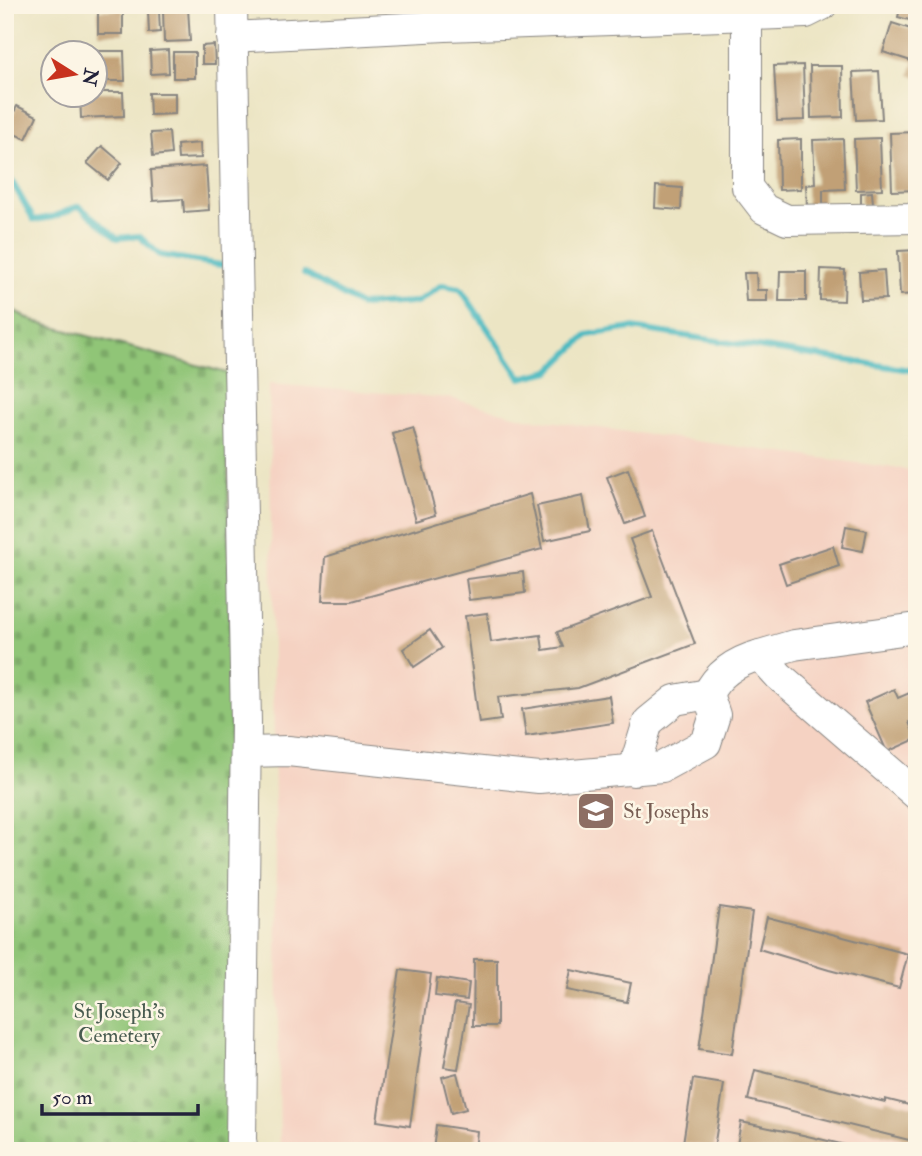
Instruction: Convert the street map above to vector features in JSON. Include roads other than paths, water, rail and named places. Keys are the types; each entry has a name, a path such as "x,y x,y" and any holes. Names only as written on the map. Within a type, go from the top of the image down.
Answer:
{"street":[{"path":"232,5 246,752 243,1151"},
{"path":"232,37 445,15 633,13 747,16 806,13 822,5"},
{"path":"747,16 747,187 764,209 787,220 917,218"},
{"path":"246,752 288,751 539,778 662,767 706,743 715,715 708,694 713,683 740,660 794,645 917,628"},
{"path":"760,655 779,676 917,795"},
{"path":"633,771 648,722 675,700 708,694"}],"waterway":[{"path":"5,175 11,180 34,220 53,217 79,206 117,238 139,236 160,255 221,265"},
{"path":"304,273 360,305 417,302 442,285 460,288 521,378 550,371 587,335 632,328 917,371"}],"place":[{"name":"St Josephs","path":"596,811"}],"park label":[{"name":"St Joseph's Cemetery","path":"119,1023"}]}
